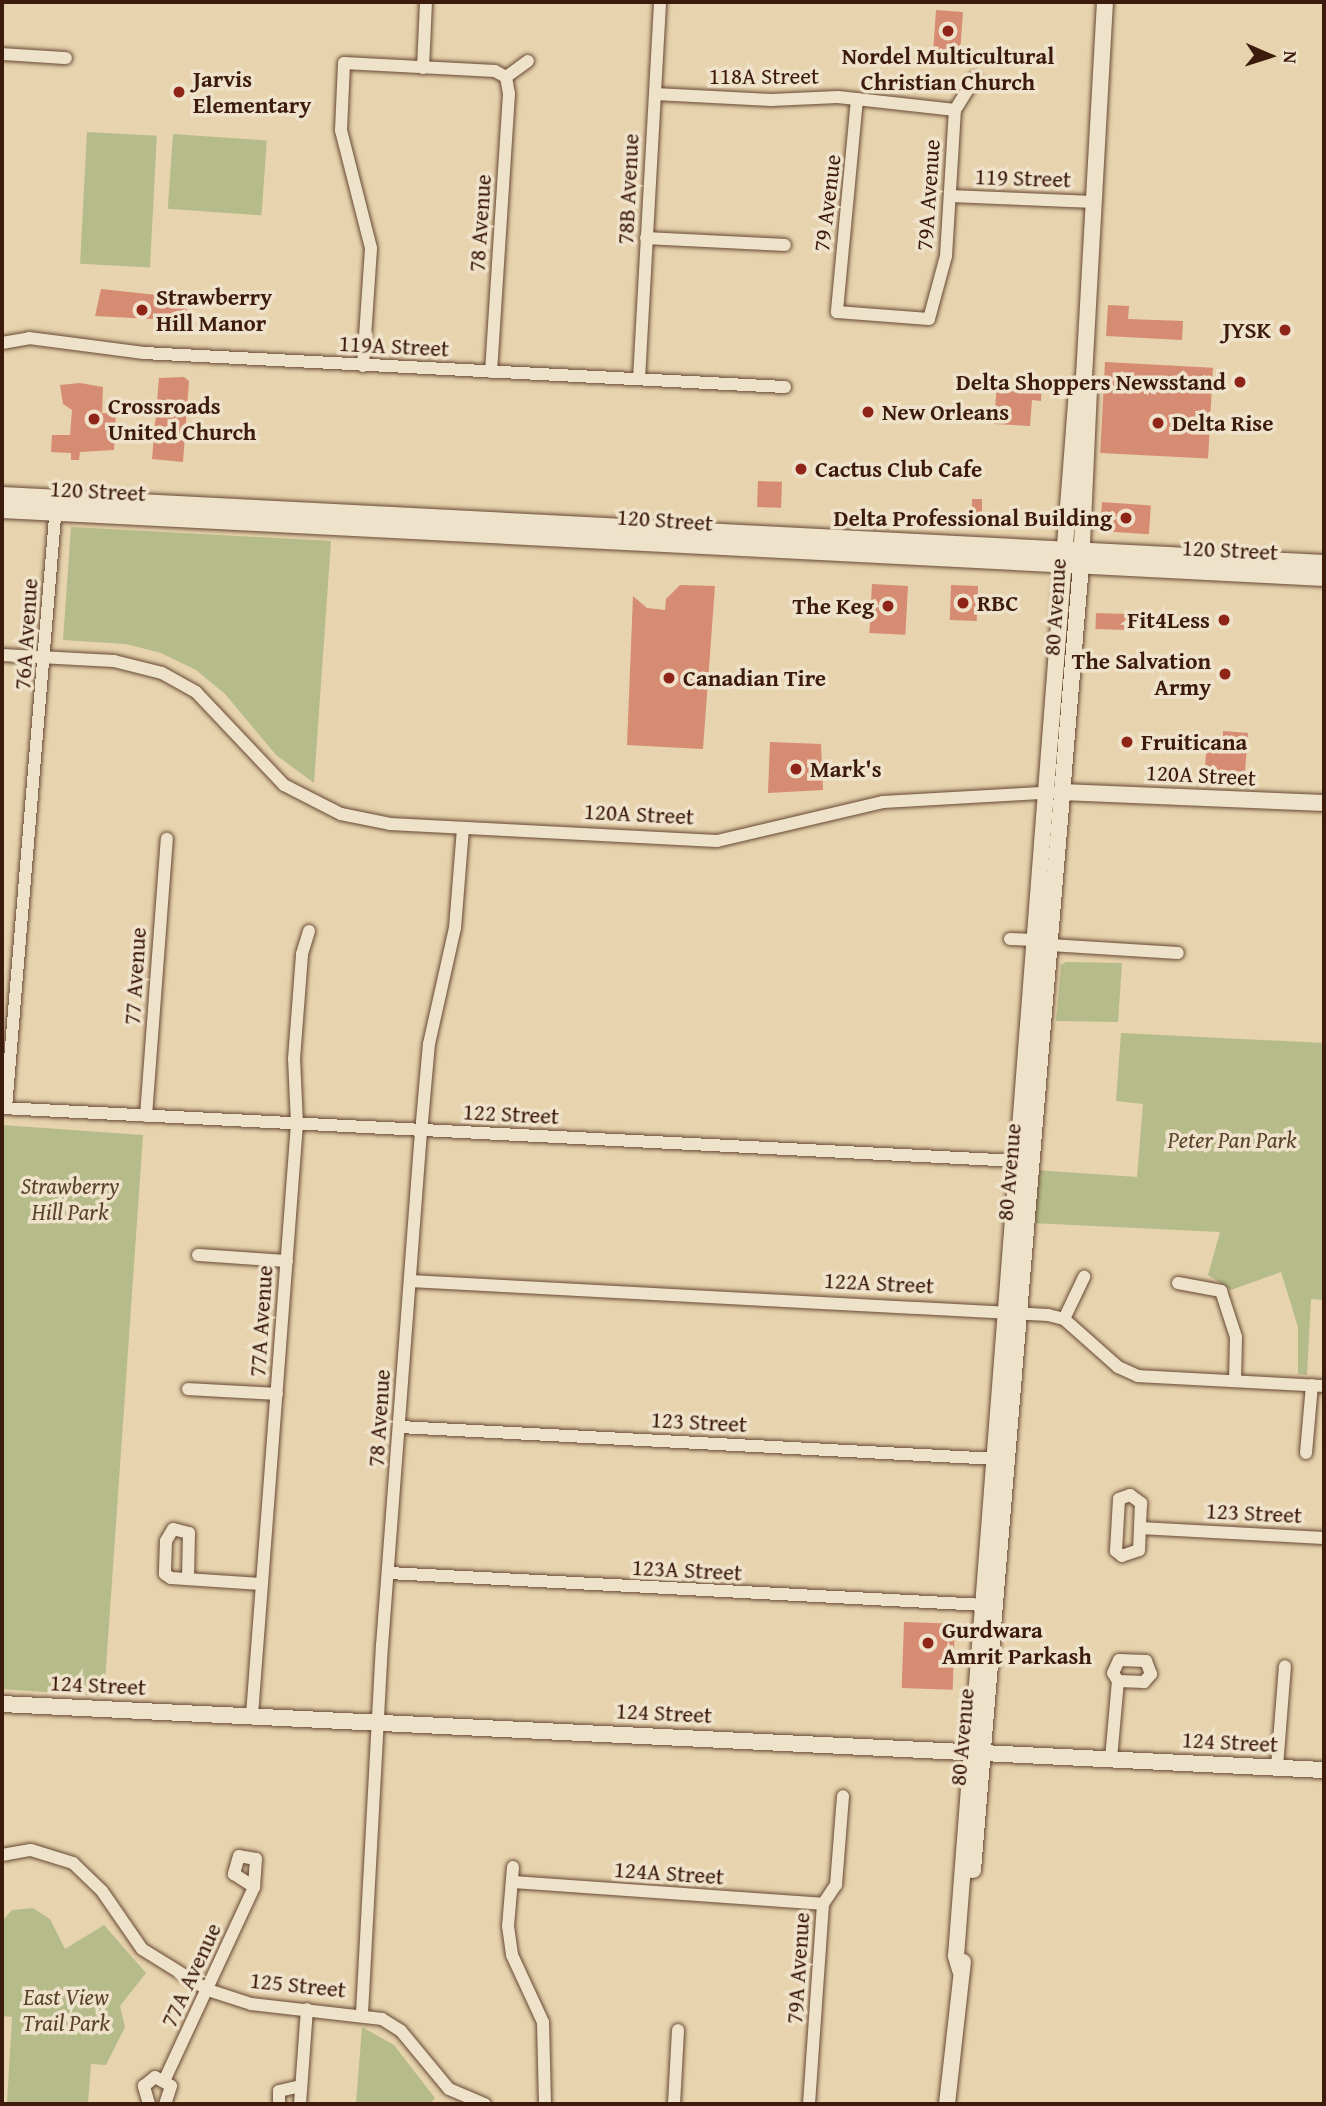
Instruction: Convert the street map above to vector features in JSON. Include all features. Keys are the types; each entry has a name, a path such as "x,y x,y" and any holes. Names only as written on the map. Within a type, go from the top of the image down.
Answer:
{"main road":[{"name":"80 Avenue","path":"978,1753 993,1647 1005,1498 1018,1161 1043,943 1073,558 1077,390 1084,377 1105,2"},
{"name":"120 Street","path":"2,495 56,505 343,525 515,533 636,533 648,527 1324,578"},
{"name":"120 Street","path":"2,510 56,505 393,514 583,531 1073,558 1324,563"},
{"path":"343,525 393,514"},
{"name":"80 Avenue","path":"947,2104 960,1970 965,1958 984,1605 996,1459 1042,1046 1043,943 1047,900 1040,891 1054,792"},
{"name":"120A Street","path":"1054,792 1324,803"},
{"path":"996,1459 1005,1498"},
{"path":"984,1605 993,1647"},
{"name":"124 Street","path":"2,1704 378,1720 1324,1770"}],"street":[{"path":"424,68 426,2"},
{"name":"78B Avenue","path":"639,379 660,2"},
{"path":"2,54 66,58"},
{"path":"363,366 371,248 341,130 344,63 495,71 506,77 527,61"},
{"name":"78 Avenue","path":"491,372 509,94 506,77"},
{"name":"79A Avenue","path":"929,319 946,256 955,110 975,78"},
{"name":"118A Street","path":"655,94 858,99 955,110"},
{"name":"79 Avenue","path":"858,99 836,312 929,319"},
{"name":"119 Street","path":"950,196 1094,202"},
{"path":"646,239 785,245"},
{"name":"119A Street","path":"2,342 29,338 144,353 785,387"},
{"name":"76A Avenue","path":"4,1108 47,657 56,505"},
{"name":"120A Street","path":"2,655 114,661 162,673 195,692 284,785 341,814 463,829 717,841 883,802 1054,792"},
{"name":"78 Avenue","path":"362,2013 378,1720 421,1131 429,1044 453,950 463,829"},
{"name":"77 Avenue","path":"146,1116 167,839"},
{"name":"77A Avenue","path":"252,1715 297,1124 294,1059 302,954 309,931"},
{"path":"1010,939 1178,953"},
{"name":"122 Street","path":"4,1108 1018,1161"},
{"path":"198,1255 287,1261"},
{"path":"1084,1277 1064,1319 1130,1374 1318,1386 1306,1453"},
{"name":"122A Street","path":"410,1281 1014,1312 1064,1319"},
{"path":"1178,1283 1221,1291 1236,1337 1235,1381"},
{"path":"188,1389 277,1394"},
{"name":"123 Street","path":"400,1427 996,1459"},
{"name":"123 Street","path":"1140,1528 1324,1538"},
{"name":"123A Street","path":"389,1573 984,1605"},
{"path":"188,1579 261,1584"},
{"path":"1277,1768 1285,1666"},
{"path":"1111,1759 1118,1681"},
{"name":"79A Avenue","path":"809,2104 823,1904 836,1885 843,1796"},
{"name":"125 Street","path":"2,1855 30,1850 73,1863 102,1891 142,1949 208,1990 251,2004 362,2013 401,2031 449,2089 485,2104"},
{"path":"513,1867 508,1926 512,1955 543,2022 545,2104"},
{"name":"124A Street","path":"512,1882 823,1904"},
{"name":"77A Avenue","path":"165,2079 254,1887"},
{"path":"300,2104 299,2086 307,2009"},
{"path":"674,2104 678,2030"},
{"name":"77A Avenue","path":"149,2104 143,2091 146,2082 165,2079"},
{"name":"77A Avenue","path":"165,2079 172,2091 165,2104"},
{"path":"279,2104 284,2087 299,2086"}],"green space":[{"path":"87,132 157,136 150,267 80,264"},
{"path":"173,134 267,141 262,215 168,209"},
{"path":"71,527 331,541 314,783 276,755 225,694 196,670 161,653 126,644 63,640"},
{"path":"1066,962 1122,963 1118,1022 1056,1021 1061,965"},
{"name":"Peter Pan Park","path":"1121,1033 1324,1043 1324,1300 1311,1299 1307,1375 1298,1374 1298,1327 1281,1272 1231,1290 1208,1275 1220,1232 1031,1223 1035,1170 1137,1177 1143,1104 1116,1101"},
{"name":"Strawberry Hill Park","path":"2,1125 143,1135 104,1696 2,1689"},
{"name":"East View Trail Park","path":"33,1908 50,1919 65,1949 104,1925 146,1973 120,2006 125,2027 106,2065 91,2064 88,2104 7,2104 12,2017 2,2016 2,1921 12,1910"},
{"path":"362,2027 394,2045 435,2098 430,2104 356,2104"}],"building":[{"name":"Nordel Multicultural Christian Church","path":"936,10 963,12 960,53 933,51"},
{"name":"Strawberry Hill Manor","path":"101,289 185,298 188,321 95,316"},
{"path":"1108,305 1129,306 1128,319 1183,321 1182,340 1106,336"},
{"name":"Delta Rise","path":"1105,362 1213,368 1208,459 1100,453"},
{"path":"184,377 189,381 183,462 152,459 159,378"},
{"name":"Crossroads United Church","path":"80,383 103,387 102,413 116,414 114,450 80,452 79,460 71,460 71,453 51,452 52,435 70,435 72,410 63,404 60,385"},
{"path":"997,383 1042,385 1041,401 1032,400 1030,426 994,424"},
{"path":"758,481 782,482 781,508 757,507"},
{"path":"972,499 982,499 982,522 972,522"},
{"name":"Delta Professional Building","path":"1102,502 1151,505 1149,534 1100,531"},
{"name":"The Keg","path":"872,584 908,586 905,635 869,633"},
{"name":"Canadian Tire","path":"680,585 715,586 703,749 627,745 633,596 647,608 665,610 666,599"},
{"name":"RBC","path":"951,585 978,586 977,621 950,620"},
{"path":"1096,613 1142,615 1141,631 1095,629"},
{"path":"1223,731 1248,733 1245,772 1205,769 1207,737 1223,738"},
{"name":"Mark's","path":"770,742 821,744 823,790 768,793"},
{"name":"Gurdwara Amrit Parkash","path":"904,1622 955,1624 953,1690 902,1688"}],"place":[{"name":"Nordel Multicultural Christian Church","path":"948,31"},
{"name":"Jarvis Elementary","path":"179,92"},
{"name":"Strawberry Hill Manor","path":"142,310"},
{"name":"JYSK","path":"1285,330"},
{"name":"Delta Shoppers Newsstand","path":"1240,382"},
{"name":"New Orleans","path":"868,412"},
{"name":"Crossroads United Church","path":"94,419"},
{"name":"Delta Rise","path":"1158,423"},
{"name":"Cactus Club Cafe","path":"801,469"},
{"name":"Delta Professional Building","path":"1126,518"},
{"name":"RBC","path":"963,603"},
{"name":"The Keg","path":"888,606"},
{"name":"Fit4Less","path":"1224,620"},
{"name":"The Salvation Army","path":"1225,674"},
{"name":"Canadian Tire","path":"669,678"},
{"name":"Fruiticana","path":"1127,742"},
{"name":"Mark's","path":"796,769"},
{"name":"Gurdwara Amrit Parkash","path":"928,1643"}]}
